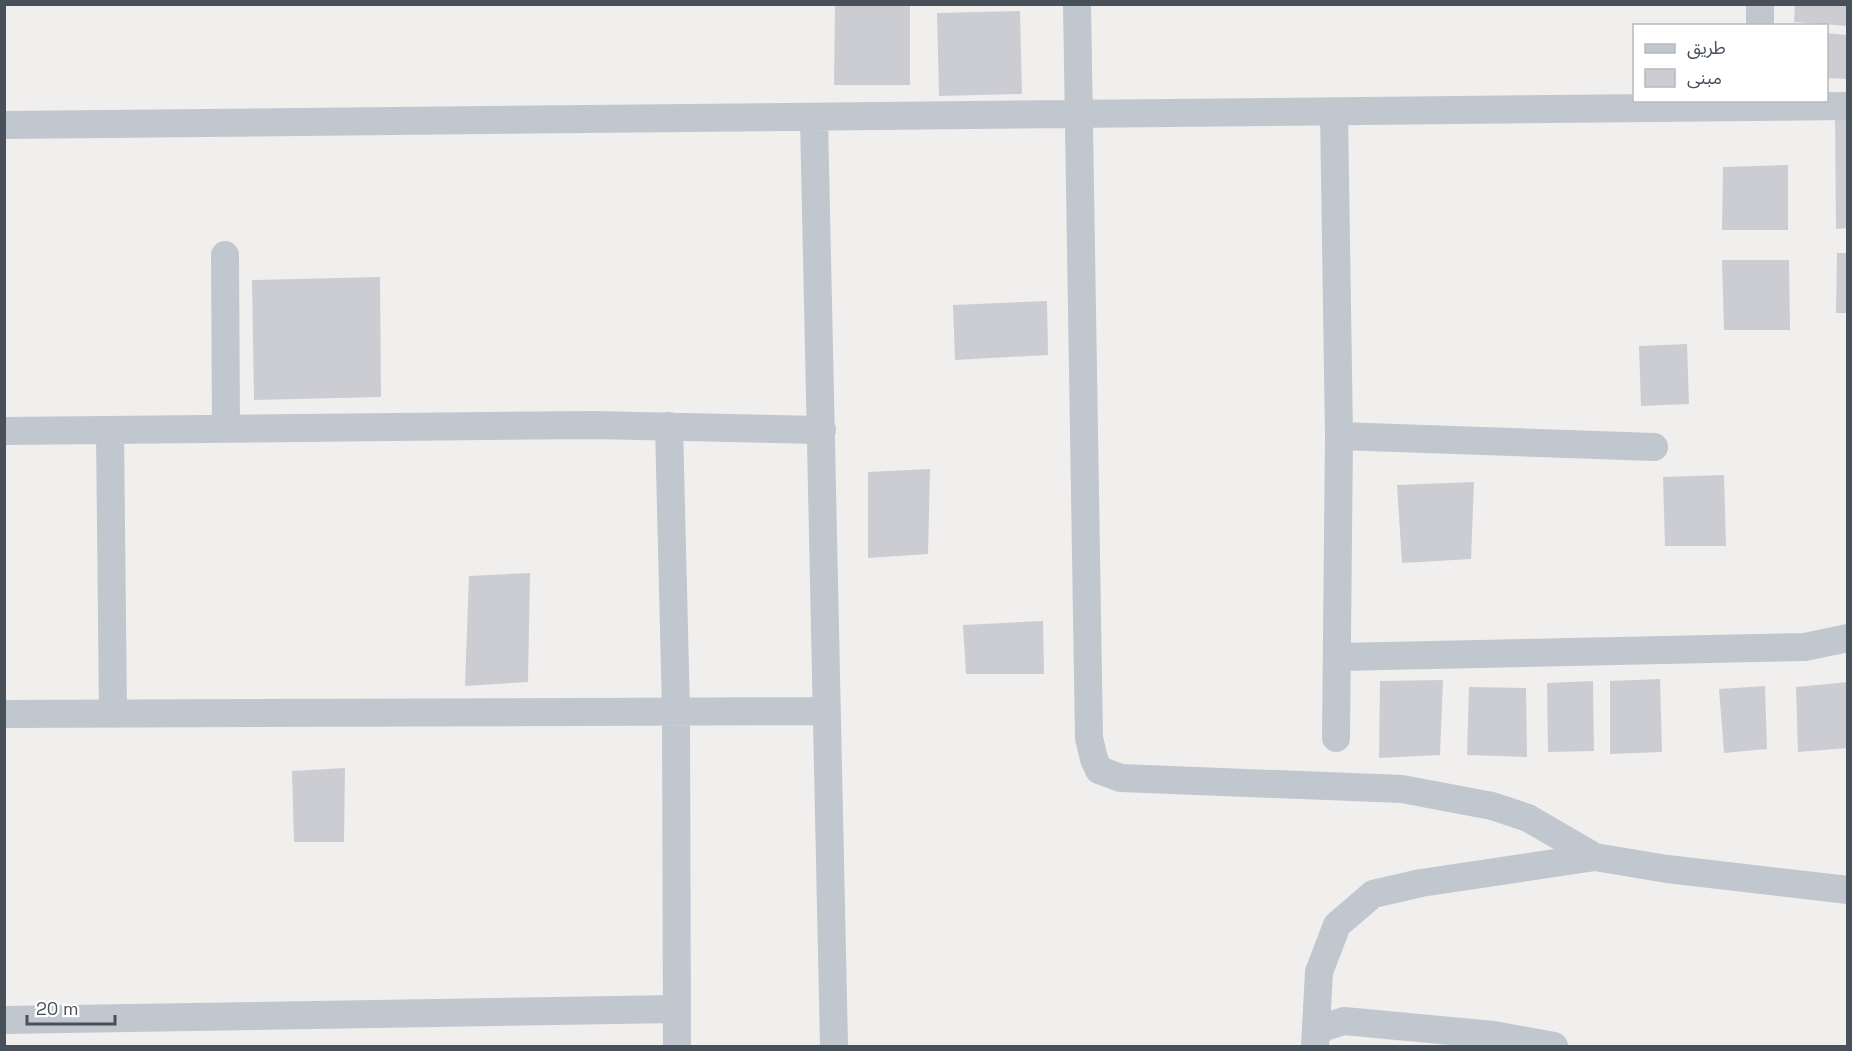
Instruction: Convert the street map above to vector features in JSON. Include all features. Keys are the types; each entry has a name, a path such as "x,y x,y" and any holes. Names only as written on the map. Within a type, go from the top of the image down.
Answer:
{"street":[{"path":"1077,4 1089,738 1099,770 1121,778 1402,789 1492,806 1528,818 1594,857"},
{"path":"1760,4 1760,24"},
{"path":"4,125 1334,112 1761,104 1848,106"},
{"path":"1334,112 1339,436 1336,738"},
{"path":"814,118 834,1047"},
{"path":"225,255 226,429"},
{"path":"4,431 669,426 822,430"},
{"path":"669,426 676,711 677,1047"},
{"path":"110,430 113,714"},
{"path":"1339,436 1654,447"},
{"path":"1338,657 1804,647 1848,638"},
{"path":"4,714 825,711"},
{"path":"1315,1040 1319,972 1337,925 1373,894 1420,883 1594,857 1666,869 1848,890"},
{"path":"4,1020 677,1009"},
{"path":"1315,1040 1325,1027 1344,1021 1494,1035 1554,1047"}],"building":[{"path":"835,4 910,4 910,85 834,85"},
{"path":"1795,4 1848,4 1848,26 1794,22"},
{"path":"1020,11 1022,94 939,96 937,13"},
{"path":"1828,33 1848,35 1848,79 1828,78"},
{"path":"1835,116 1848,116 1848,228 1836,229"},
{"path":"1788,165 1788,230 1722,230 1723,167"},
{"path":"1837,253 1848,253 1848,313 1836,313"},
{"path":"1722,260 1789,260 1790,330 1724,330"},
{"path":"380,277 381,397 254,400 252,280"},
{"path":"1047,301 1048,355 955,360 953,305"},
{"path":"1687,344 1689,404 1641,406 1639,346"},
{"path":"930,469 928,554 868,558 868,472"},
{"path":"1724,475 1726,546 1665,546 1663,477"},
{"path":"1474,482 1471,559 1402,563 1397,485"},
{"path":"530,573 528,682 465,686 469,576"},
{"path":"1043,621 1044,674 966,674 963,625"},
{"path":"1660,679 1662,752 1610,754 1610,681"},
{"path":"1443,680 1440,755 1379,758 1380,681"},
{"path":"1593,681 1594,751 1548,752 1547,683"},
{"path":"1848,682 1848,748 1798,752 1796,687"},
{"path":"1765,686 1767,749 1724,753 1719,689"},
{"path":"1469,687 1526,688 1527,757 1467,755"},
{"path":"345,768 344,842 294,842 292,771"}]}
